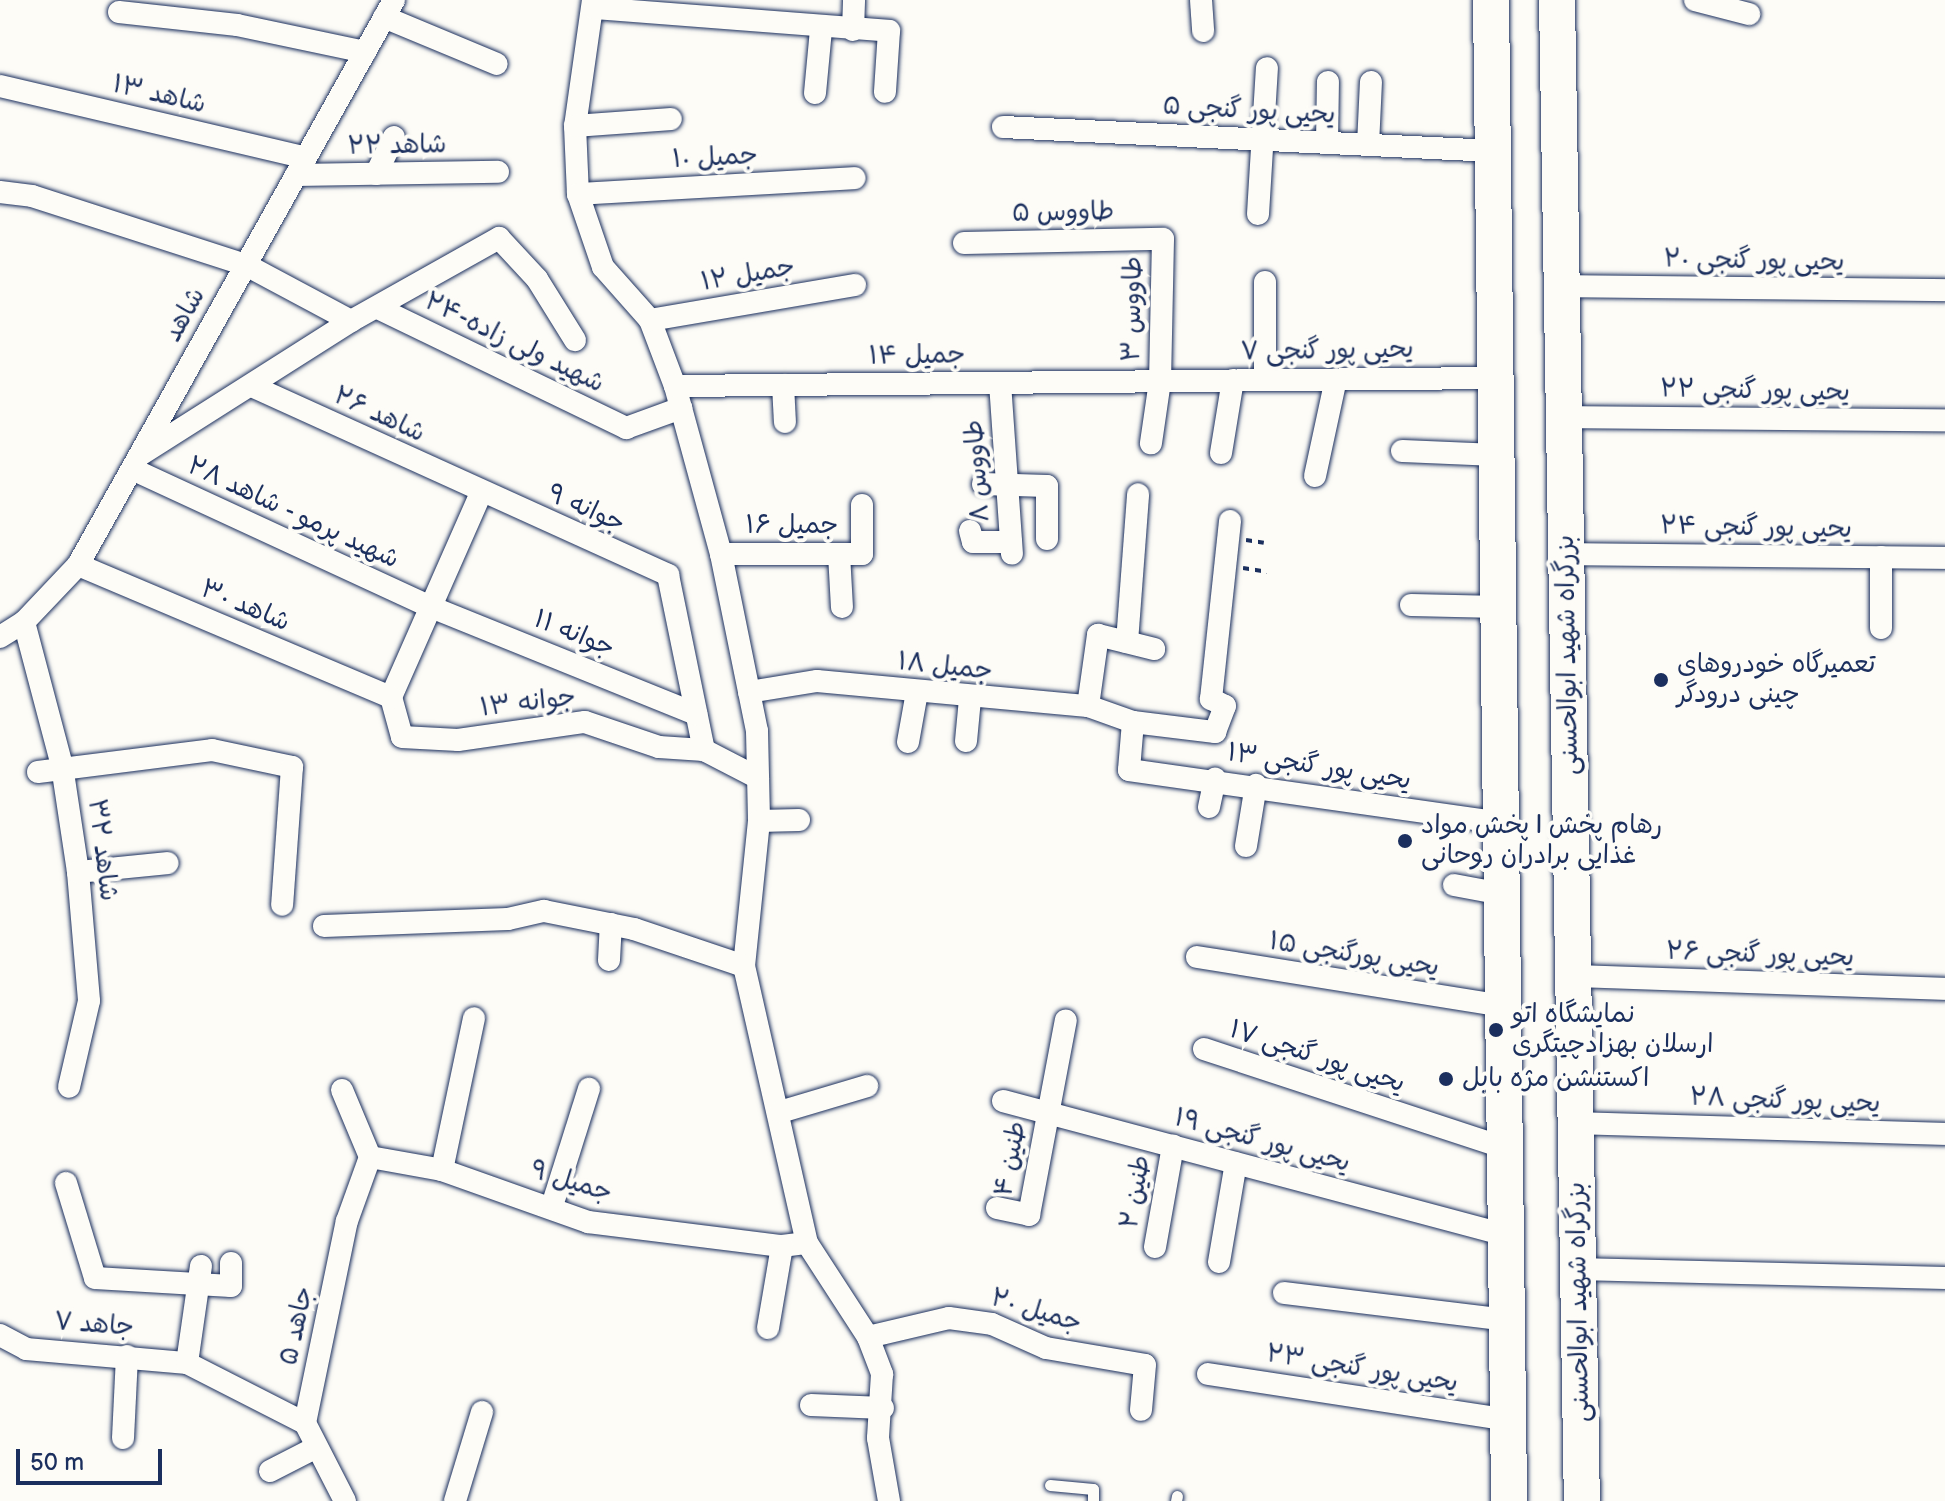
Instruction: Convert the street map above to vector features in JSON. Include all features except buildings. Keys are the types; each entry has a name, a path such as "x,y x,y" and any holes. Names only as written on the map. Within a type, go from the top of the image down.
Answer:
{"main road":[{"path":"1491,0 1509,1501"},
{"name":"بزرگراه شهید ابوالحسنی","path":"1557,0 1582,1501"}],"street":[{"path":"853,30 854,0"},
{"path":"1201,0 1203,31"},
{"path":"1695,0 1749,14"},
{"path":"885,92 891,34 593,4 575,126 578,194 603,267 650,320 675,386 721,554 749,692 758,778 759,821 744,966 780,1112 807,1243 868,1337 882,1374 883,1408 878,1438 889,1501"},
{"path":"389,9 497,64"},
{"name":"شاهد","path":"0,637 24,622 78,565 389,9"},
{"path":"119,12 237,25 365,52"},
{"path":"815,93 821,29"},
{"path":"1258,214 1266,140 1267,68"},
{"path":"1327,143 1328,82"},
{"path":"1368,145 1371,82"},
{"name":"شاهد ۱۳","path":"0,86 301,167"},
{"path":"575,126 671,119"},
{"name":"یحیی پور گنجی ۵","path":"1003,127 1493,151"},
{"path":"376,174 394,137"},
{"name":"شاهد ۲۲","path":"301,167 376,174 498,172"},
{"name":"جمیل ۱۰","path":"578,194 855,178"},
{"path":"0,192 32,196 246,265 351,321"},
{"path":"136,462 351,321 499,238 537,279 575,340"},
{"name":"طاووس ۵","path":"964,243 1163,239"},
{"name":"طاووس ۳","path":"1151,443 1160,381 1163,239"},
{"path":"1265,282 1265,380"},
{"name":"جمیل ۱۲","path":"650,320 855,285"},
{"name":"یحیی پور گنجی ۲۰","path":"1562,286 1945,290"},
{"name":"شهید ولی زاده-۲۴","path":"378,308 626,428 681,408"},
{"name":"یحیی پور گنجی ۷","path":"1160,381 1496,378"},
{"path":"1315,476 1336,379"},
{"path":"1221,453 1233,380"},
{"name":"جمیل ۱۴","path":"675,386 1160,381"},
{"name":"طاووس ۸","path":"970,531 973,542 1011,548 1000,383"},
{"path":"783,385 785,422"},
{"name":"شاهد ۲۶","path":"254,387 481,493"},
{"name":"یحیی پور گنجی ۲۲","path":"1564,417 1945,420"},
{"path":"1402,451 1497,455"},
{"name":"شهید پرمو - شاهد ۲۸","path":"136,462 431,607"},
{"path":"983,484 1047,486 1047,539"},
{"path":"391,697 481,493"},
{"name":"جوانه ۹","path":"481,493 668,575 696,714"},
{"path":"1127,642 1138,494"},
{"name":"جمیل ۱۶","path":"721,554 862,554 862,505"},
{"name":"جمیل ۱۸","path":"749,692 817,681 970,699 1088,706 1133,722 1215,732 1225,706 1211,699 1230,521"},
{"path":"839,554 842,607"},
{"name":"یحیی پور گنجی ۲۴","path":"1566,554 1945,558"},
{"path":"1881,557 1881,628"},
{"name":"شاهد ۳۰","path":"78,565 391,697"},
{"path":"1411,605 1499,607"},
{"name":"جوانه ۱۱","path":"431,607 696,714"},
{"name":"شاهد ۳۲","path":"24,622 62,766 78,872 89,1001 69,1087"},
{"path":"1088,706 1098,635 1154,649"},
{"path":"908,742 917,692"},
{"name":"جوانه ۱۳","path":"391,697 402,737 458,740 585,722 659,747 704,750"},
{"path":"966,741 970,699"},
{"path":"696,714 704,750 758,778"},
{"name":"یحیی پور گنجی ۱۳","path":"1133,722 1129,770 1215,779 1501,823"},
{"path":"38,772 62,766 212,750 292,767 282,905"},
{"path":"1209,807 1215,779"},
{"path":"1246,846 1256,785"},
{"path":"759,821 799,820"},
{"path":"78,872 168,863"},
{"path":"1454,885 1502,894"},
{"path":"324,926 508,919 544,911 611,924 744,966"},
{"path":"609,960 611,924"},
{"name":"یحیی پورگنجی ۱۵","path":"1197,957 1503,1006"},
{"name":"یحیی پور گنجی ۲۶","path":"1573,976 1945,989"},
{"path":"442,1170 474,1018"},
{"name":"طنین ۴","path":"997,1208 1029,1215 1066,1020"},
{"name":"یحیی پور گنجی ۱۷","path":"1204,1049 1505,1148"},
{"path":"780,1112 867,1086"},
{"path":"552,1206 589,1089"},
{"path":"342,1090 370,1157"},
{"name":"یحیی پور گنجی ۱۹","path":"1003,1101 1506,1235"},
{"name":"یحیی پور گنجی ۲۸","path":"1576,1123 1945,1134"},
{"name":"طنین ۲","path":"1155,1247 1173,1146"},
{"name":"جمیل ۹","path":"370,1157 442,1170 552,1206 588,1222 782,1246 807,1243"},
{"name":"جاهد ۵","path":"305,1423 347,1221 370,1157"},
{"path":"1219,1262 1236,1163"},
{"path":"66,1183 95,1278 200,1274 231,1286 231,1263"},
{"path":"768,1328 782,1246"},
{"path":"1578,1269 1945,1278"},
{"path":"187,1363 200,1274"},
{"path":"1284,1293 1507,1320"},
{"name":"جمیل ۲۰","path":"868,1337 949,1318 992,1324 1046,1348 1145,1365 1141,1410"},
{"name":"جاهد ۷","path":"0,1335 26,1349 187,1363 305,1423"},
{"path":"123,1438 127,1356"},
{"name":"یحیی پور گنجی ۲۳","path":"1208,1374 1508,1420"},
{"path":"811,1405 883,1408"},
{"path":"455,1501 482,1412"},
{"path":"305,1423 315,1448 345,1501"},
{"path":"270,1471 315,1448"}],"lane":[{"path":"1050,1485 1093,1489 1093,1501"}],"place":[{"name":"تعمیرگاه خودروهای چینی درودگر","path":"1661,680"},
{"name":"رهام پخش | پخش مواد غذایی برادران روحانی","path":"1405,841"},
{"name":"نمایشگاه اتو ارسلان بهزادچیتگری","path":"1496,1030"},
{"name":"اکستنشن مژه بابل","path":"1446,1079"}]}
